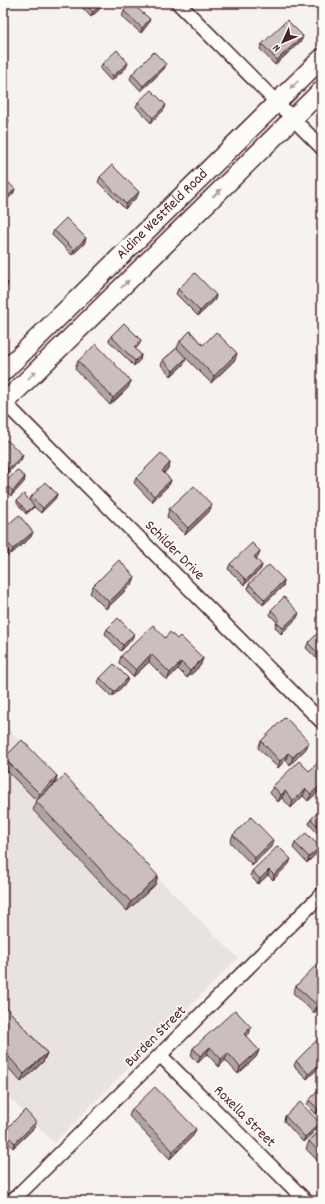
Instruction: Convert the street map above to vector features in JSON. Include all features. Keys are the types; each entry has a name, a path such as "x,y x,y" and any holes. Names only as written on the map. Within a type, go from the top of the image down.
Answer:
{"main road":[{"name":"Aldine Westfield Road","path":"3,372 322,58"},
{"name":"Aldine Westfield Road","path":"3,403 322,90"},
{"path":"131,246 147,263"}],"street":[{"path":"178,3 322,148"},
{"name":"Schilder Drive","path":"3,403 322,722"},
{"name":"Burden Street","path":"12,1201 322,894"},
{"name":"Roxella Street","path":"160,1056 306,1201"}],"shaded area":[{"path":"3,724 238,958 54,1143 3,1091"}],"building":[{"path":"84,3 103,3 93,12"},
{"path":"131,3 150,19 142,28 124,11"},
{"path":"287,20 303,36 277,60 262,44"},
{"path":"117,50 128,63 113,76 102,64"},
{"path":"154,52 166,64 143,86 132,74"},
{"path":"151,90 166,105 153,118 138,102"},
{"path":"3,114 9,120 3,126"},
{"path":"112,165 139,192 126,204 100,177"},
{"path":"3,177 15,189 5,199 3,197"},
{"path":"66,218 86,238 74,250 54,230"},
{"path":"195,273 216,295 200,311 178,289"},
{"path":"3,279 8,283 3,288"},
{"path":"124,323 141,340 134,347 141,355 135,361 111,336"},
{"path":"190,331 203,345 216,332 237,353 214,376 180,341"},
{"path":"96,344 131,381 113,398 78,361"},
{"path":"177,348 186,358 173,371 163,360"},
{"path":"7,440 23,455 8,469 3,463 3,444"},
{"path":"161,453 170,463 162,471 171,480 154,496 136,478"},
{"path":"17,470 25,477 13,491 4,484"},
{"path":"45,482 57,494 43,508 31,497"},
{"path":"194,486 212,505 188,528 169,509"},
{"path":"24,494 34,506 27,512 17,500"},
{"path":"19,515 33,532 13,549 3,538 3,529"},
{"path":"252,543 260,551 254,557 262,565 246,580 230,564"},
{"path":"3,544 9,551 3,557"},
{"path":"119,560 135,577 109,602 93,586"},
{"path":"269,565 284,580 265,600 249,584"},
{"path":"284,597 299,613 283,628 276,622 280,619 271,610"},
{"path":"118,618 134,634 123,645 107,629"},
{"path":"153,625 165,638 170,632 177,639 180,636 203,658 190,671 181,662 170,673 151,654 136,670 121,656"},
{"path":"322,629 322,657 308,643"},
{"path":"114,664 128,678 114,692 100,678"},
{"path":"285,717 309,742 293,757 288,753 280,761 261,741"},
{"path":"22,740 57,776 40,794 4,758"},
{"path":"322,759 322,783 311,794 306,789 293,800 285,791 281,795 273,786 299,761 309,771"},
{"path":"65,775 158,876 131,902 36,801"},
{"path":"318,812 322,815 322,831 311,819"},
{"path":"251,817 273,840 255,858 233,835"},
{"path":"306,833 320,847 309,857 295,843"},
{"path":"278,846 291,859 274,875 269,870 260,879 252,871"},
{"path":"319,962 322,965 322,1000 317,1005 296,986"},
{"path":"3,1004 47,1053 24,1074 3,1050"},
{"path":"235,1010 251,1027 244,1034 259,1050 240,1067 228,1053 221,1059 210,1047 200,1056 193,1048"},
{"path":"318,1039 322,1044 322,1062 309,1074 296,1061"},
{"path":"155,1087 196,1129 173,1151 132,1109"},
{"path":"322,1087 322,1105 318,1109 309,1100"},
{"path":"300,1102 320,1123 305,1137 285,1116"},
{"path":"25,1110 36,1122 15,1143 3,1132"},
{"path":"322,1129 322,1155 309,1141"},
{"path":"252,1197 256,1201 248,1201"}]}
